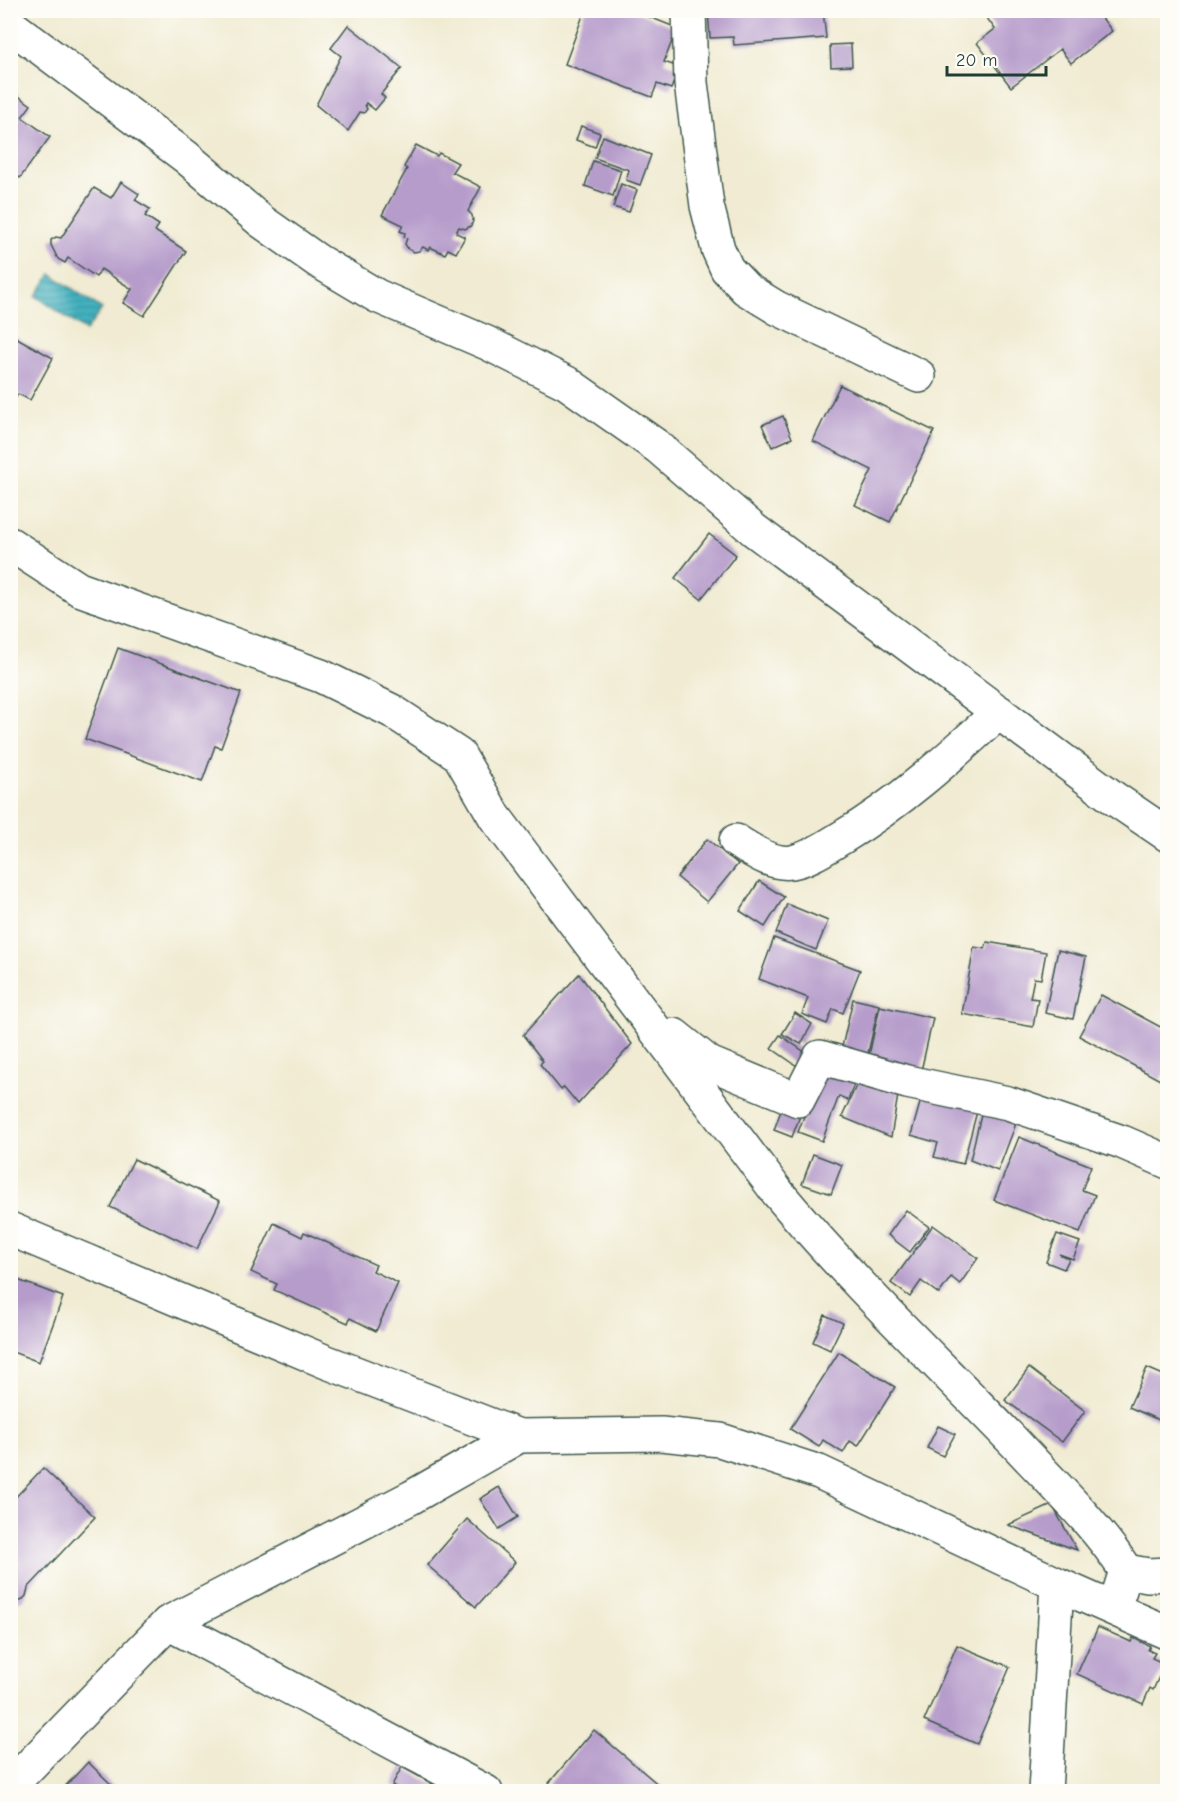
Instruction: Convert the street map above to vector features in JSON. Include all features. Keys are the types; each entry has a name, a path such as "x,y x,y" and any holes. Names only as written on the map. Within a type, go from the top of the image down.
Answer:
{"street":[{"path":"689,10 691,83 706,206 718,249 727,269 746,289 777,308 919,376"},
{"path":"10,25 186,157 261,221 318,261 376,296 487,343 567,382 658,447 754,530 1115,799 1167,835"},
{"path":"10,544 80,589 321,676 392,711 459,755 495,817 778,1193 817,1240 1076,1507 1112,1550 1126,1571 1148,1575 1167,1574"},
{"path":"736,841 766,858 791,862 815,853 860,827 902,798 999,712"},
{"path":"640,1009 710,1063 798,1100 820,1057 907,1082 1008,1103 1122,1142 1167,1161"},
{"path":"10,1229 324,1361 519,1436 661,1434 720,1440 819,1472 1167,1633"},
{"path":"10,1786 168,1623 412,1497 519,1436"},
{"path":"1113,1609 1126,1571"},
{"path":"1045,1791 1057,1584"},
{"path":"168,1623 486,1791"}],"water":[{"path":"51,274 102,309 86,331 36,296"}],"building":[{"path":"585,10 632,10 677,28 664,62 679,67 671,89 657,84 652,97 565,64"},
{"path":"708,10 823,10 826,38 734,45 733,37 710,38"},
{"path":"981,10 1096,10 1112,31 1071,63 1060,49 1011,87 977,43 995,29"},
{"path":"348,25 402,68 381,94 385,98 375,110 366,103 367,109 364,113 360,112 348,131 316,105 341,56 331,48"},
{"path":"851,44 852,66 831,67 830,45"},
{"path":"10,90 31,105 22,117 50,137 20,178 10,171"},
{"path":"581,126 600,133 595,147 576,140"},
{"path":"603,136 651,155 640,185 626,180 629,170 595,158"},
{"path":"416,145 437,156 439,153 458,163 452,172 481,187 468,211 472,215 471,226 465,229 459,227 456,233 465,237 456,253 448,249 445,254 430,247 428,250 423,247 414,252 408,249 405,244 407,238 404,237 405,233 400,231 403,225 382,215 407,169 404,167"},
{"path":"593,161 621,170 613,196 585,186"},
{"path":"121,182 139,194 135,200 150,209 145,216 159,225 155,231 186,251 144,316 123,303 132,289 101,269 96,277 68,258 65,263 58,259 51,245 51,240 56,237 61,238 94,188 111,198"},
{"path":"621,184 637,190 629,212 613,207"},
{"path":"10,334 53,358 30,400 18,394 10,408"},
{"path":"840,385 934,431 890,522 855,505 872,470 813,441"},
{"path":"783,416 792,438 772,447 762,425"},
{"path":"709,534 736,555 701,599 675,578"},
{"path":"118,648 241,693 221,748 215,746 202,782 85,739"},
{"path":"707,839 738,864 707,902 677,877"},
{"path":"759,881 784,897 765,927 740,911"},
{"path":"787,904 828,921 816,950 776,933"},
{"path":"774,938 860,970 843,1013 833,1009 827,1024 802,1014 808,998 759,979"},
{"path":"987,942 1046,952 1041,979 1034,978 1030,998 1038,999 1033,1027 962,1014 974,947 985,949"},
{"path":"1058,950 1086,957 1073,1019 1045,1013"},
{"path":"579,974 632,1044 578,1104 564,1087 561,1090 540,1064 543,1061 523,1035"},
{"path":"1101,995 1168,1031 1168,1066 1160,1080 1079,1036"},
{"path":"853,999 879,1005 865,1066 839,1060"},
{"path":"880,1006 933,1018 919,1080 866,1069"},
{"path":"795,1013 812,1024 801,1044 782,1034"},
{"path":"780,1035 806,1053 797,1066 771,1048"},
{"path":"825,1062 858,1074 848,1100 839,1096 822,1141 798,1132"},
{"path":"861,1075 899,1089 891,1137 842,1117"},
{"path":"924,1089 979,1104 963,1164 934,1157 938,1143 911,1135"},
{"path":"784,1102 803,1108 792,1137 774,1130"},
{"path":"983,1107 1017,1121 998,1171 970,1160"},
{"path":"1019,1137 1091,1166 1082,1190 1095,1195 1080,1233 994,1200"},
{"path":"813,1154 842,1165 831,1194 802,1184"},
{"path":"134,1159 220,1201 197,1249 110,1207"},
{"path":"906,1210 929,1227 910,1252 888,1235"},
{"path":"274,1223 302,1237 304,1232 376,1265 373,1271 398,1283 376,1331 350,1318 348,1323 274,1290 277,1284 251,1272"},
{"path":"933,1225 978,1258 960,1284 951,1277 939,1294 921,1281 910,1297 891,1283"},
{"path":"1057,1234 1080,1242 1073,1259 1059,1254 1069,1259 1064,1269 1046,1262"},
{"path":"10,1277 63,1297 39,1362 10,1351"},
{"path":"825,1315 843,1323 830,1350 813,1342"},
{"path":"839,1352 895,1387 858,1446 850,1441 843,1453 823,1440 819,1447 790,1429"},
{"path":"1029,1368 1085,1411 1062,1442 1005,1400"},
{"path":"1147,1368 1168,1377 1168,1424 1129,1407"},
{"path":"938,1426 955,1434 943,1456 927,1448"},
{"path":"43,1468 95,1517 28,1588 26,1596 21,1601 14,1601 10,1598 10,1503"},
{"path":"499,1487 518,1517 499,1529 480,1499"},
{"path":"1052,1505 1077,1550 1008,1525"},
{"path":"467,1519 515,1562 476,1607 427,1565"},
{"path":"1098,1627 1131,1642 1133,1638 1150,1646 1148,1650 1155,1653 1152,1658 1165,1664 1153,1690 1150,1688 1143,1704 1077,1674"},
{"path":"957,1645 1010,1667 977,1744 924,1721"},
{"path":"594,1730 667,1792 559,1792 549,1783"},
{"path":"88,1762 119,1792 60,1792"},
{"path":"402,1767 447,1792 403,1792 392,1785"}]}
